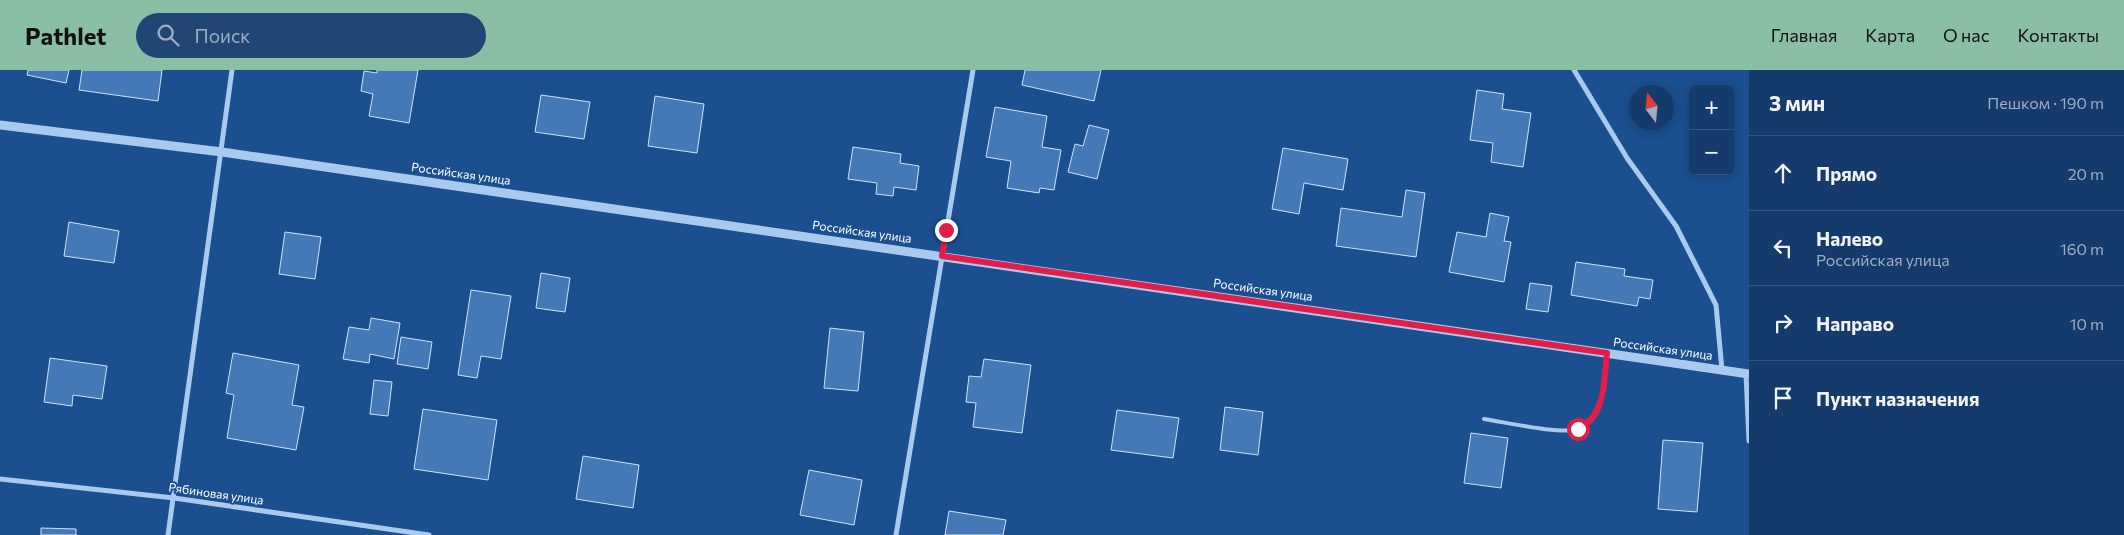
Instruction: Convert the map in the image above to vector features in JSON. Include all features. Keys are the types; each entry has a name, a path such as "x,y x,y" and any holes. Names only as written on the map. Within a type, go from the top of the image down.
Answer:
{"street":[{"path":"168,535 232,70"},
{"path":"896,535 973,70"},
{"path":"1574,70 1628,158 1676,226 1716,305 1722,370"},
{"name":"Российская улица","path":"0,125 222,152 1747,374"},
{"path":"1747,374 1749,441"},
{"name":"Рябиновая улица","path":"0,479 174,498 429,535"}],"lane":[{"path":"1484,419 1561,430 1578,429 1587,425 1596,413 1602,395 1607,353"}],"building":[{"path":"28,70 69,70 66,83 27,75"},
{"path":"82,70 162,70 158,101 79,90"},
{"path":"377,70 418,70 409,123 369,116 373,94 361,91 364,71 377,73"},
{"path":"1025,70 1101,70 1094,101 1022,85"},
{"path":"1477,90 1504,94 1502,109 1531,113 1523,167 1491,162 1493,143 1470,140"},
{"path":"541,95 590,102 584,139 535,132"},
{"path":"655,96 704,104 697,153 648,146"},
{"path":"995,107 1047,116 1042,147 1061,150 1054,190 1040,188 1039,193 1007,188 1011,161 986,157"},
{"path":"1089,125 1109,130 1097,179 1068,172 1075,144 1083,146"},
{"path":"853,147 901,154 900,163 919,166 916,190 894,187 893,196 876,194 877,183 848,179"},
{"path":"1283,148 1348,159 1343,190 1304,183 1299,214 1272,209"},
{"path":"1406,190 1425,193 1416,257 1336,246 1341,208 1402,217"},
{"path":"1490,213 1509,217 1504,241 1511,242 1504,282 1449,272 1457,232 1486,237"},
{"path":"69,222 119,231 114,263 64,256"},
{"path":"285,232 321,237 315,279 279,274"},
{"path":"1576,262 1625,269 1624,276 1653,280 1650,299 1639,297 1637,306 1571,295"},
{"path":"541,273 570,278 565,312 536,308"},
{"path":"1530,283 1552,286 1548,312 1526,309"},
{"path":"471,290 511,296 501,359 481,356 477,378 458,375"},
{"path":"371,318 400,323 394,359 370,354 369,363 343,359 349,327 369,330"},
{"path":"830,328 864,332 858,391 824,388"},
{"path":"401,337 432,342 428,369 397,364"},
{"path":"233,353 299,365 292,405 304,407 296,450 227,438 234,395 226,393"},
{"path":"50,358 107,366 102,399 73,395 72,406 44,402"},
{"path":"984,359 1031,365 1022,433 973,427 976,403 966,402 969,376 981,377"},
{"path":"374,380 392,382 388,416 370,414"},
{"path":"1225,407 1263,412 1258,455 1220,450"},
{"path":"423,409 497,420 488,480 414,469"},
{"path":"1117,410 1179,418 1173,458 1111,450"},
{"path":"1471,433 1508,438 1501,488 1464,483"},
{"path":"1663,440 1703,443 1697,512 1658,509"},
{"path":"583,456 639,465 633,508 576,499"},
{"path":"809,470 862,480 854,525 800,515"},
{"path":"949,511 1006,520 1003,535 945,535"},
{"path":"41,528 76,529 76,535 41,535"}],"route":[{"path":"946,230 942,256 1607,353 1602,395 1596,413 1587,425 1578,429"}]}
